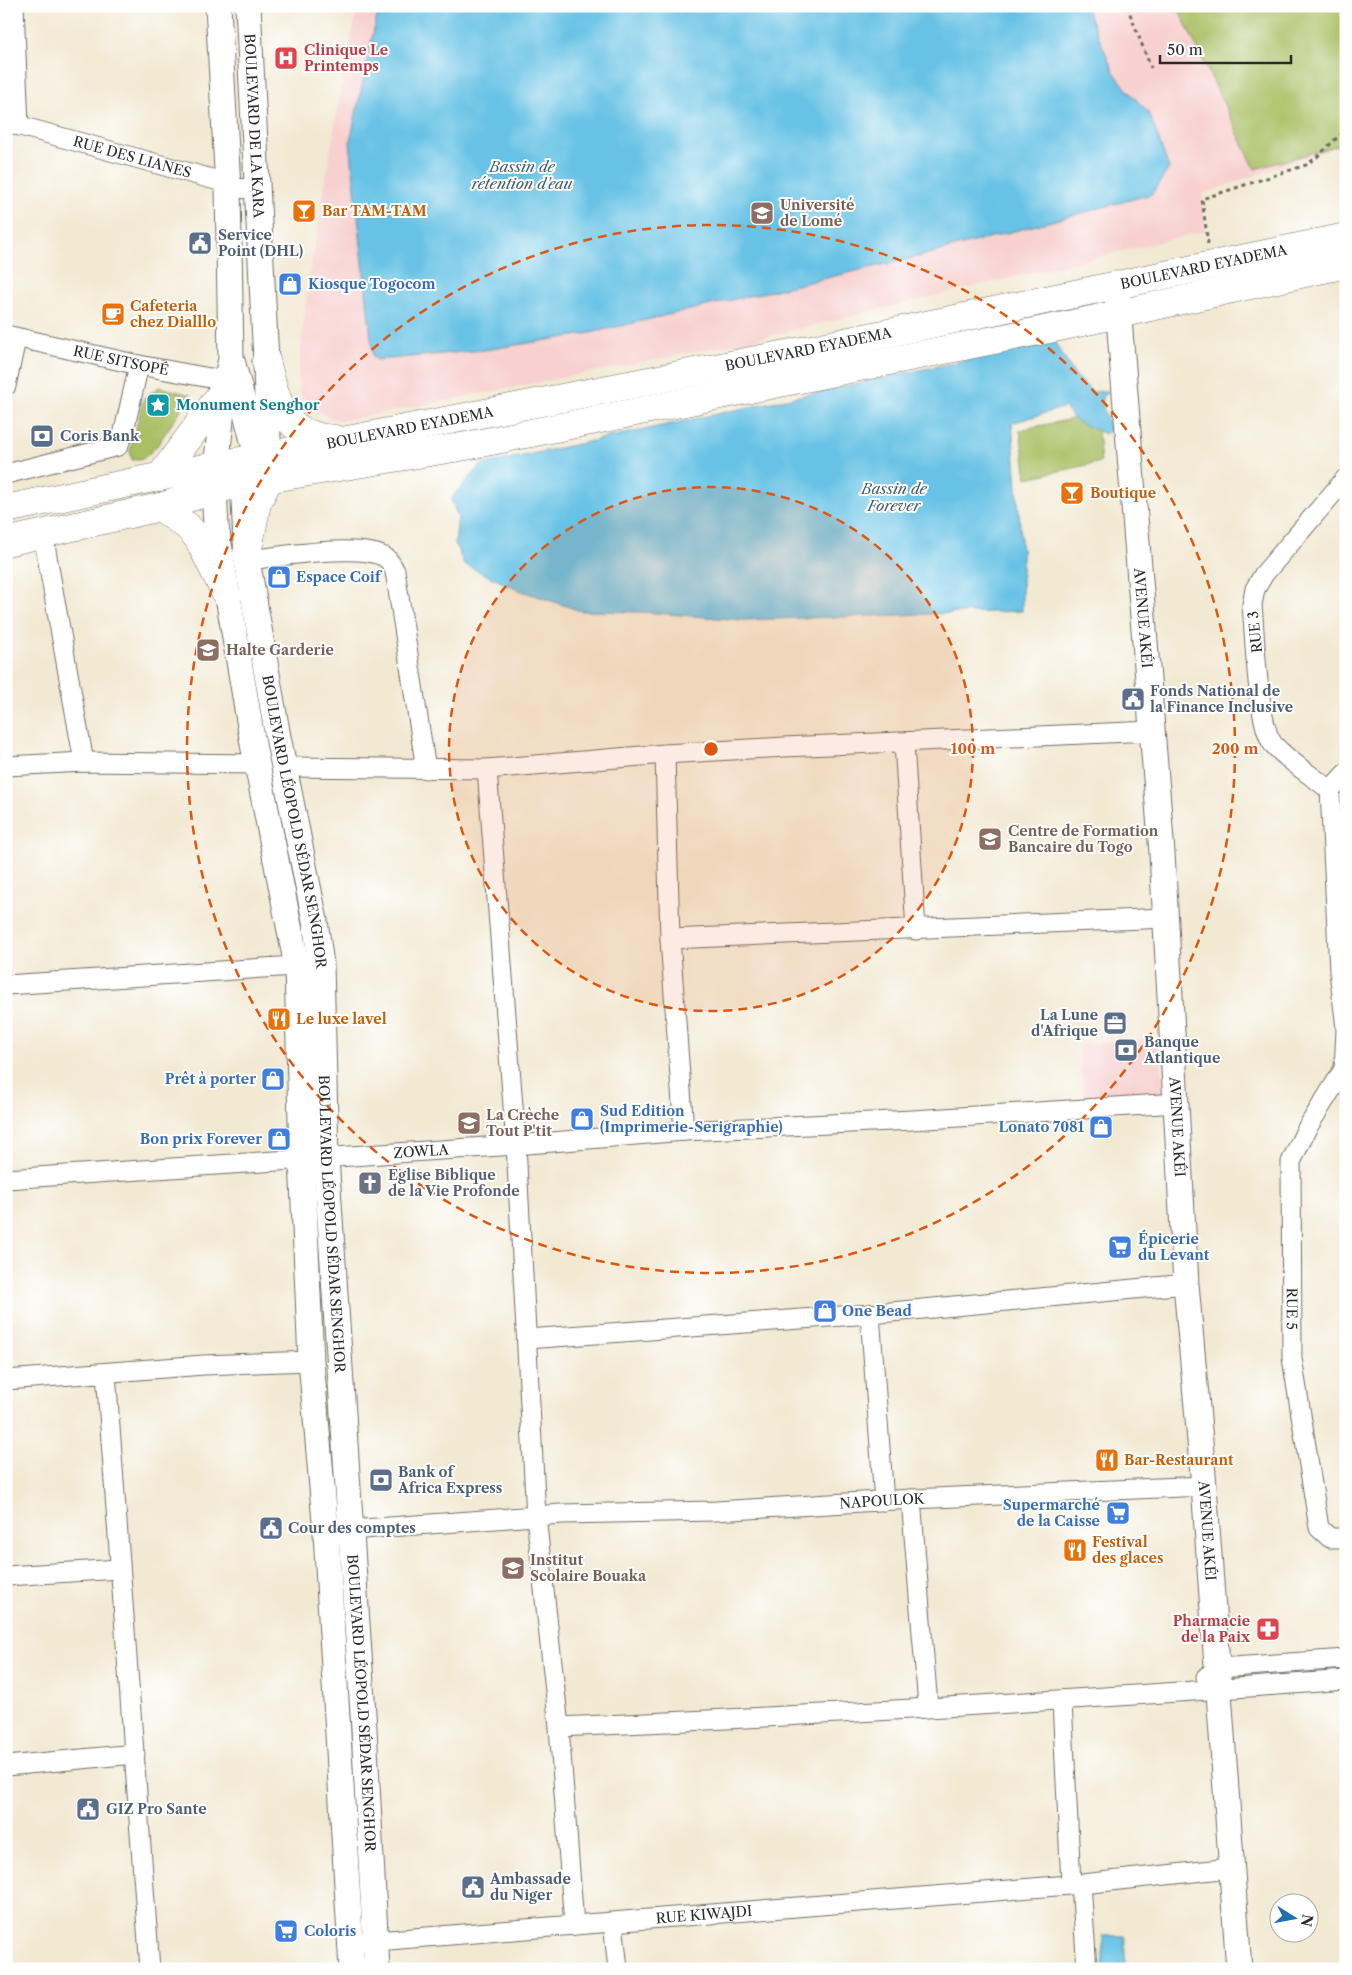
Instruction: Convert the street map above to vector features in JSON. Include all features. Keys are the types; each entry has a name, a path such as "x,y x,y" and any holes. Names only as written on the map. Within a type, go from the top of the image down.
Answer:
{"highway":[{"name":"BOULEVARD EYADEMA","path":"6,509 160,477 247,472 344,440 807,350 1346,237"},
{"path":"6,542 160,507 247,472 476,444 1120,314 1283,280 1346,264"},
{"path":"266,361 279,404 289,422 302,433 316,438 344,440"},
{"path":"160,477 230,377"},
{"path":"247,472 257,503 247,557"},
{"path":"160,507 187,526 198,538 225,584"}],"main road":[{"path":"218,6 228,188 230,377 247,472"},
{"name":"BOULEVARD DE LA KARA","path":"247,472 266,361 248,6"},
{"name":"AVENUE AKÉI","path":"1115,285 1120,314 1166,918 1186,1284 1204,1486 1239,1969"},
{"path":"230,377 247,472"},
{"name":"BOULEVARD LÉOPOLD SÉDAR SENGHOR","path":"247,472 216,526 257,764 309,965 326,1158 377,1969"},
{"name":"BOULEVARD LÉOPOLD SÉDAR SENGHOR","path":"247,557 284,767 315,921 309,965 302,1159 311,1360 326,1533 352,1969"}],"street":[{"path":"13,124 14,6"},
{"name":"RUE DES LIANES","path":"13,124 219,181 228,188 258,189"},
{"path":"6,386 11,337"},
{"name":"RUE SITSOPÉ","path":"11,337 139,365 230,377"},
{"path":"6,474 118,446 123,434 139,365"},
{"name":"RUE 3","path":"1330,790 1286,757 1272,742 1264,724 1252,605 1255,589 1264,574 1346,478"},
{"path":"43,534 84,762"},
{"path":"247,557 328,552 370,552 387,559 395,571 426,769"},
{"path":"284,767 488,769 665,754 1152,731"},
{"path":"904,743 916,930"},
{"path":"665,754 670,939 684,1131"},
{"path":"6,766 84,762 257,764"},
{"path":"488,769 516,1145 536,1516 560,1727 574,1925"},
{"path":"1345,1070 1346,1029 1330,790 1346,773"},
{"path":"670,939 1166,918"},
{"path":"6,985 309,965"},
{"name":"RUE 5","path":"1345,1070 1296,1148 1291,1162 1291,1172 1292,1358 1320,1528 1330,1538 1346,1538"},
{"name":"ZOWLA","path":"6,1180 516,1145 684,1131 913,1120 1177,1103"},
{"path":"527,1339 870,1314 1186,1284"},
{"path":"870,1314 884,1501"},
{"path":"6,1380 311,1360"},
{"path":"106,1373 150,1969"},
{"name":"NAPOULOK","path":"326,1533 350,1529 561,1514 716,1511 911,1499 1204,1486"},
{"path":"911,1499 928,1706"},
{"path":"6,1576 120,1569"},
{"path":"560,1727 928,1706 1062,1701 1187,1690 1218,1679 1346,1659"},
{"path":"1218,1679 1346,1680"},
{"path":"1062,1701 1070,1884 1087,1969"},
{"path":"6,1766 135,1754"},
{"name":"RUE KIWAJDI","path":"350,1942 375,1942 574,1925 613,1924 1231,1868"},
{"path":"613,1924 618,1969"}],"path":[{"path":"1127,6 1151,68"},
{"path":"1212,265 1202,199 1306,165 1346,129"}],"shaded area":[{"name":"Bassin de rétention d'eau","path":"358,6 1346,6 1346,143 1202,194 1205,231 740,343 341,421 331,419 310,406 299,391 298,376 309,277 344,72"},
{"path":"1159,1038 1164,1095 1084,1102 1079,1045"}],"green space":[{"path":"1177,6 1346,6 1346,143 1255,169"},
{"path":"159,387 191,395 156,447 144,458 132,460 130,451 144,398"},
{"path":"1096,414 1101,462 1027,478 1020,430"}],"water":[{"name":"Bassin de rétention d'eau","path":"379,6 1085,6 1114,72 1128,91 1149,113 1169,168 1152,194 921,256 586,334 484,350 377,360 373,357 350,142"},
{"name":"Bassin de Forever","path":"1054,341 1074,374 1093,392 1109,392 1102,396 1103,408 1110,429 1104,434 1083,425 1065,407 1012,423 1022,552 1022,611 743,620 642,612 581,611 516,589 464,564 455,544 458,517 451,500 481,465"},
{"path":"1103,1936 1125,1936 1125,1969 1103,1969"}],"place":[{"name":"Clinique Le Printemps","path":"286,58"},
{"name":"Bar TAM-TAM","path":"304,211"},
{"name":"Université de Lomé","path":"762,213"},
{"name":"Service Point (DHL)","path":"200,243"},
{"name":"Kiosque Togocom","path":"290,284"},
{"name":"Cafeteria chez Dialllo","path":"113,314"},
{"name":"Monument Senghor","path":"158,405"},
{"name":"Coris Bank","path":"42,436"},
{"name":"Boutique","path":"1072,493"},
{"name":"Espace Coif","path":"279,577"},
{"name":"Halte Garderie","path":"208,650"},
{"name":"Fonds National de la Finance Inclusive","path":"1133,699"},
{"name":"Centre de Formation Bancaire du Togo","path":"990,839"},
{"name":"Le luxe lavel","path":"279,1019"},
{"name":"La Lune d'Afrique","path":"1115,1023"},
{"name":"Banque Atlantique","path":"1126,1050"},
{"name":"Prêt à porter","path":"273,1079"},
{"name":"Sud Edition (Imprimerie-Serigraphie)","path":"582,1119"},
{"name":"La Crèche Tout P'tit","path":"469,1123"},
{"name":"Lonato 7081","path":"1101,1127"},
{"name":"Bon prix Forever","path":"279,1139"},
{"name":"Eglise Biblique de la Vie Profonde","path":"370,1183"},
{"name":"Épicerie du Levant","path":"1120,1247"},
{"name":"One Bead","path":"825,1311"},
{"name":"Bar-Restaurant","path":"1107,1460"},
{"name":"Bank of Africa Express","path":"381,1480"},
{"name":"Supermarché de la Caisse","path":"1118,1513"},
{"name":"Cour des comptes","path":"271,1528"},
{"name":"Festival des glaces","path":"1075,1550"},
{"name":"Institut Scolaire Bouaka","path":"513,1568"},
{"name":"Pharmacie de la Paix","path":"1268,1629"},
{"name":"GIZ Pro Sante","path":"88,1809"},
{"name":"Ambassade du Niger","path":"473,1887"},
{"name":"Coloris","path":"286,1931"}]}
